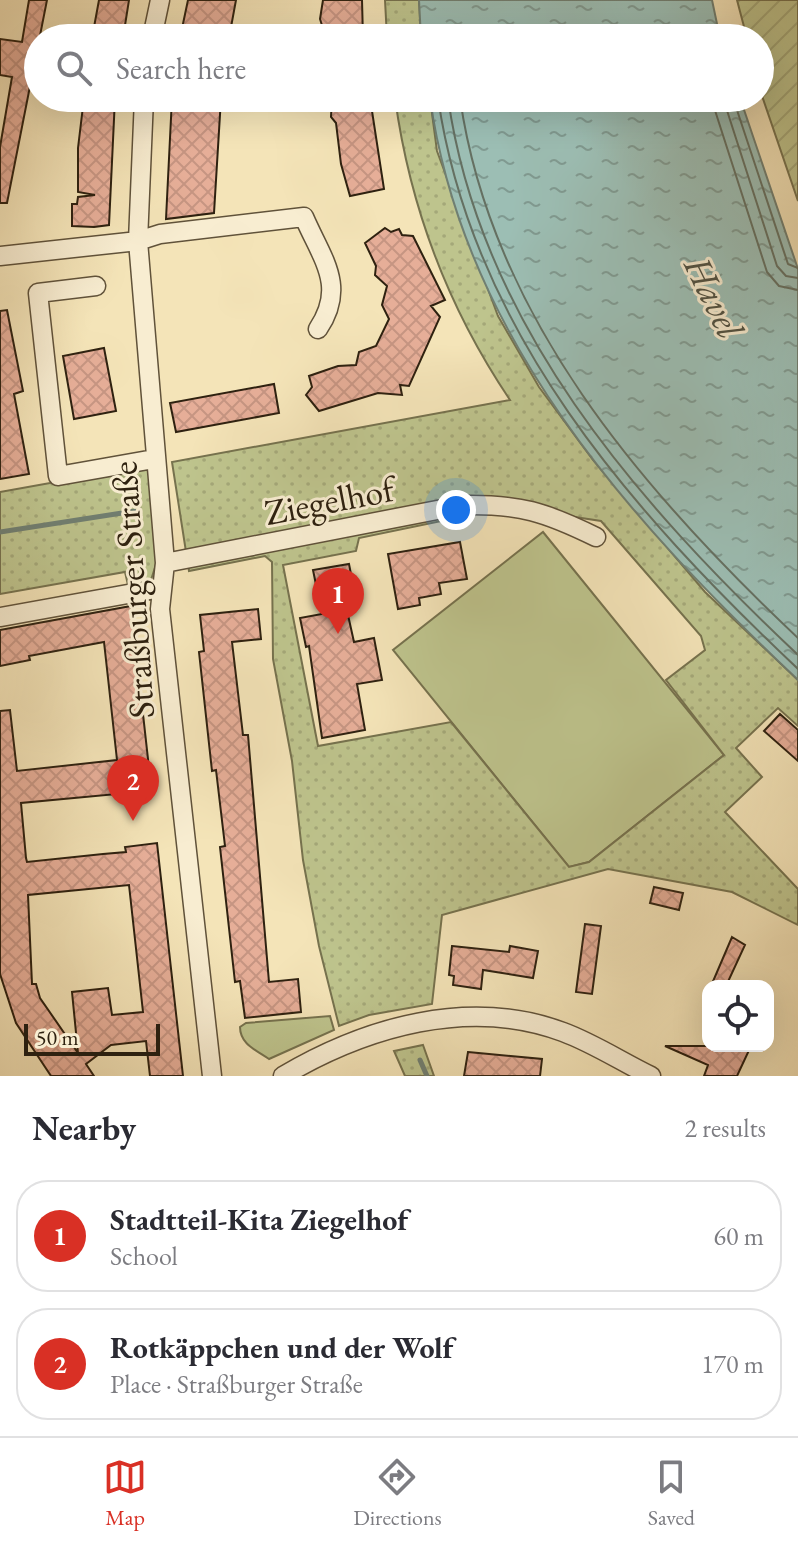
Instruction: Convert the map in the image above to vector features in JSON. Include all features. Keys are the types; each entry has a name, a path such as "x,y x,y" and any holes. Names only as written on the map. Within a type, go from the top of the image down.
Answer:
{"street":[{"path":"155,24 160,0"},
{"name":"Straßburger Straße","path":"143,112 138,241 165,563 161,588 162,624 212,1076"},
{"path":"0,256 138,241 160,234 304,217 333,283 330,312 318,329"},
{"path":"96,286 38,293 58,476 154,459"},
{"name":"Ziegelhof","path":"165,563 463,505 536,510 596,537"},
{"path":"1,617 161,588"},
{"path":"283,1076 387,1029 453,1017 509,1018 563,1032 651,1076"}],"green space":[{"path":"385,0 419,0 420,24 386,24"},
{"path":"737,0 798,0 798,201 768,112 774,112 774,24 743,24"},
{"path":"397,112 432,112 437,151 498,316 539,387 593,460 705,592 798,680 798,726 778,708 736,748 762,777 725,812 798,889 798,925 732,892 608,869 442,915 432,1004 369,1015 339,1026 319,946 303,860 292,761 273,659 272,562 265,556 189,571 172,462 510,400 450,293 411,179","holes":["509,507 601,521 701,636 705,650 666,680 724,755 589,862 569,867 451,722 318,746 283,565 356,551 359,538"]},
{"path":"139,467 150,470 158,558 151,580 128,585 125,572 0,594 0,492"},
{"path":"543,532 724,755 589,862 569,867 393,650"},
{"path":"330,1016 334,1030 269,1059 250,1046 243,1038 240,1027 246,1023"},
{"path":"423,1045 434,1076 405,1076 394,1051"}],"water":[{"path":"419,0 712,0 717,24 420,24"},
{"name":"Havel","path":"433,112 745,112 798,269 798,680 674,555 616,489 563,419 516,345 478,267 448,185"}],"building":[{"path":"29,0 47,0 42,24 25,24"},
{"path":"99,0 129,0 125,24 95,24"},
{"path":"188,0 236,0 232,24 183,24"},
{"path":"323,0 362,0 363,24 322,24"},
{"path":"24,30 25,112 7,203 0,203 0,147 12,77 0,75 0,39 22,42"},
{"path":"82,112 114,112 109,225 72,226 72,204 77,204 78,197 95,195 78,192"},
{"path":"171,112 220,112 214,213 166,219"},
{"path":"331,112 372,112 384,189 350,196 341,164 336,123"},
{"path":"385,228 391,232 399,229 402,235 413,236 445,300 431,306 440,317 409,386 400,385 402,395 378,393 319,411 306,395 312,387 309,376 338,366 356,365 359,352 376,346 389,319 382,305 387,286 375,275 376,266 365,243"},
{"path":"7,310 23,391 14,394 29,474 0,479 0,311"},
{"path":"104,348 116,411 74,419 63,356"},
{"path":"274,384 279,413 176,432 170,403"},
{"path":"460,542 467,579 439,583 441,594 419,598 420,605 398,609 388,554"},
{"path":"349,564 357,605 346,606 354,642 374,638 382,680 357,684 365,730 322,738 309,646 306,647 300,618 322,614 313,570"},
{"path":"131,606 152,795 127,797 127,793 21,803 26,858 27,862 126,852 125,847 157,843 183,1076 150,1076 146,1041 111,1045 86,1064 94,1076 51,1076 16,1023 0,974 0,711 10,710 17,771 117,760 104,642 29,656 30,660 0,666 0,630","holes":["129,885 143,1012 112,1015 108,988 72,992 78,1053 40,998 36,984 32,984 28,895"]},
{"path":"258,609 261,639 232,642 243,735 248,735 269,982 298,979 301,1012 245,1018 240,981 235,982 220,847 225,846 216,770 212,771 199,652 204,651 200,615"},
{"path":"780,714 798,730 798,761 764,731"},
{"path":"654,887 683,893 679,910 650,903"},
{"path":"585,924 601,926 592,994 576,992"},
{"path":"732,937 745,945 729,980 714,980"},
{"path":"452,946 509,952 510,946 538,951 533,978 483,970 481,989 453,985 454,976 449,975"},
{"path":"665,1046 702,1046 702,1052 748,1052 737,1076 704,1076 708,1065"},
{"path":"468,1052 542,1059 540,1076 464,1076"}],"waterway":[{"path":"0,532 135,511"},
{"path":"420,1060 427,1076"}],"place":[{"name":"Stadtteil-Kita Ziegelhof","path":"338,634"},
{"name":"Rotkäppchen und der Wolf","path":"133,821"}]}
